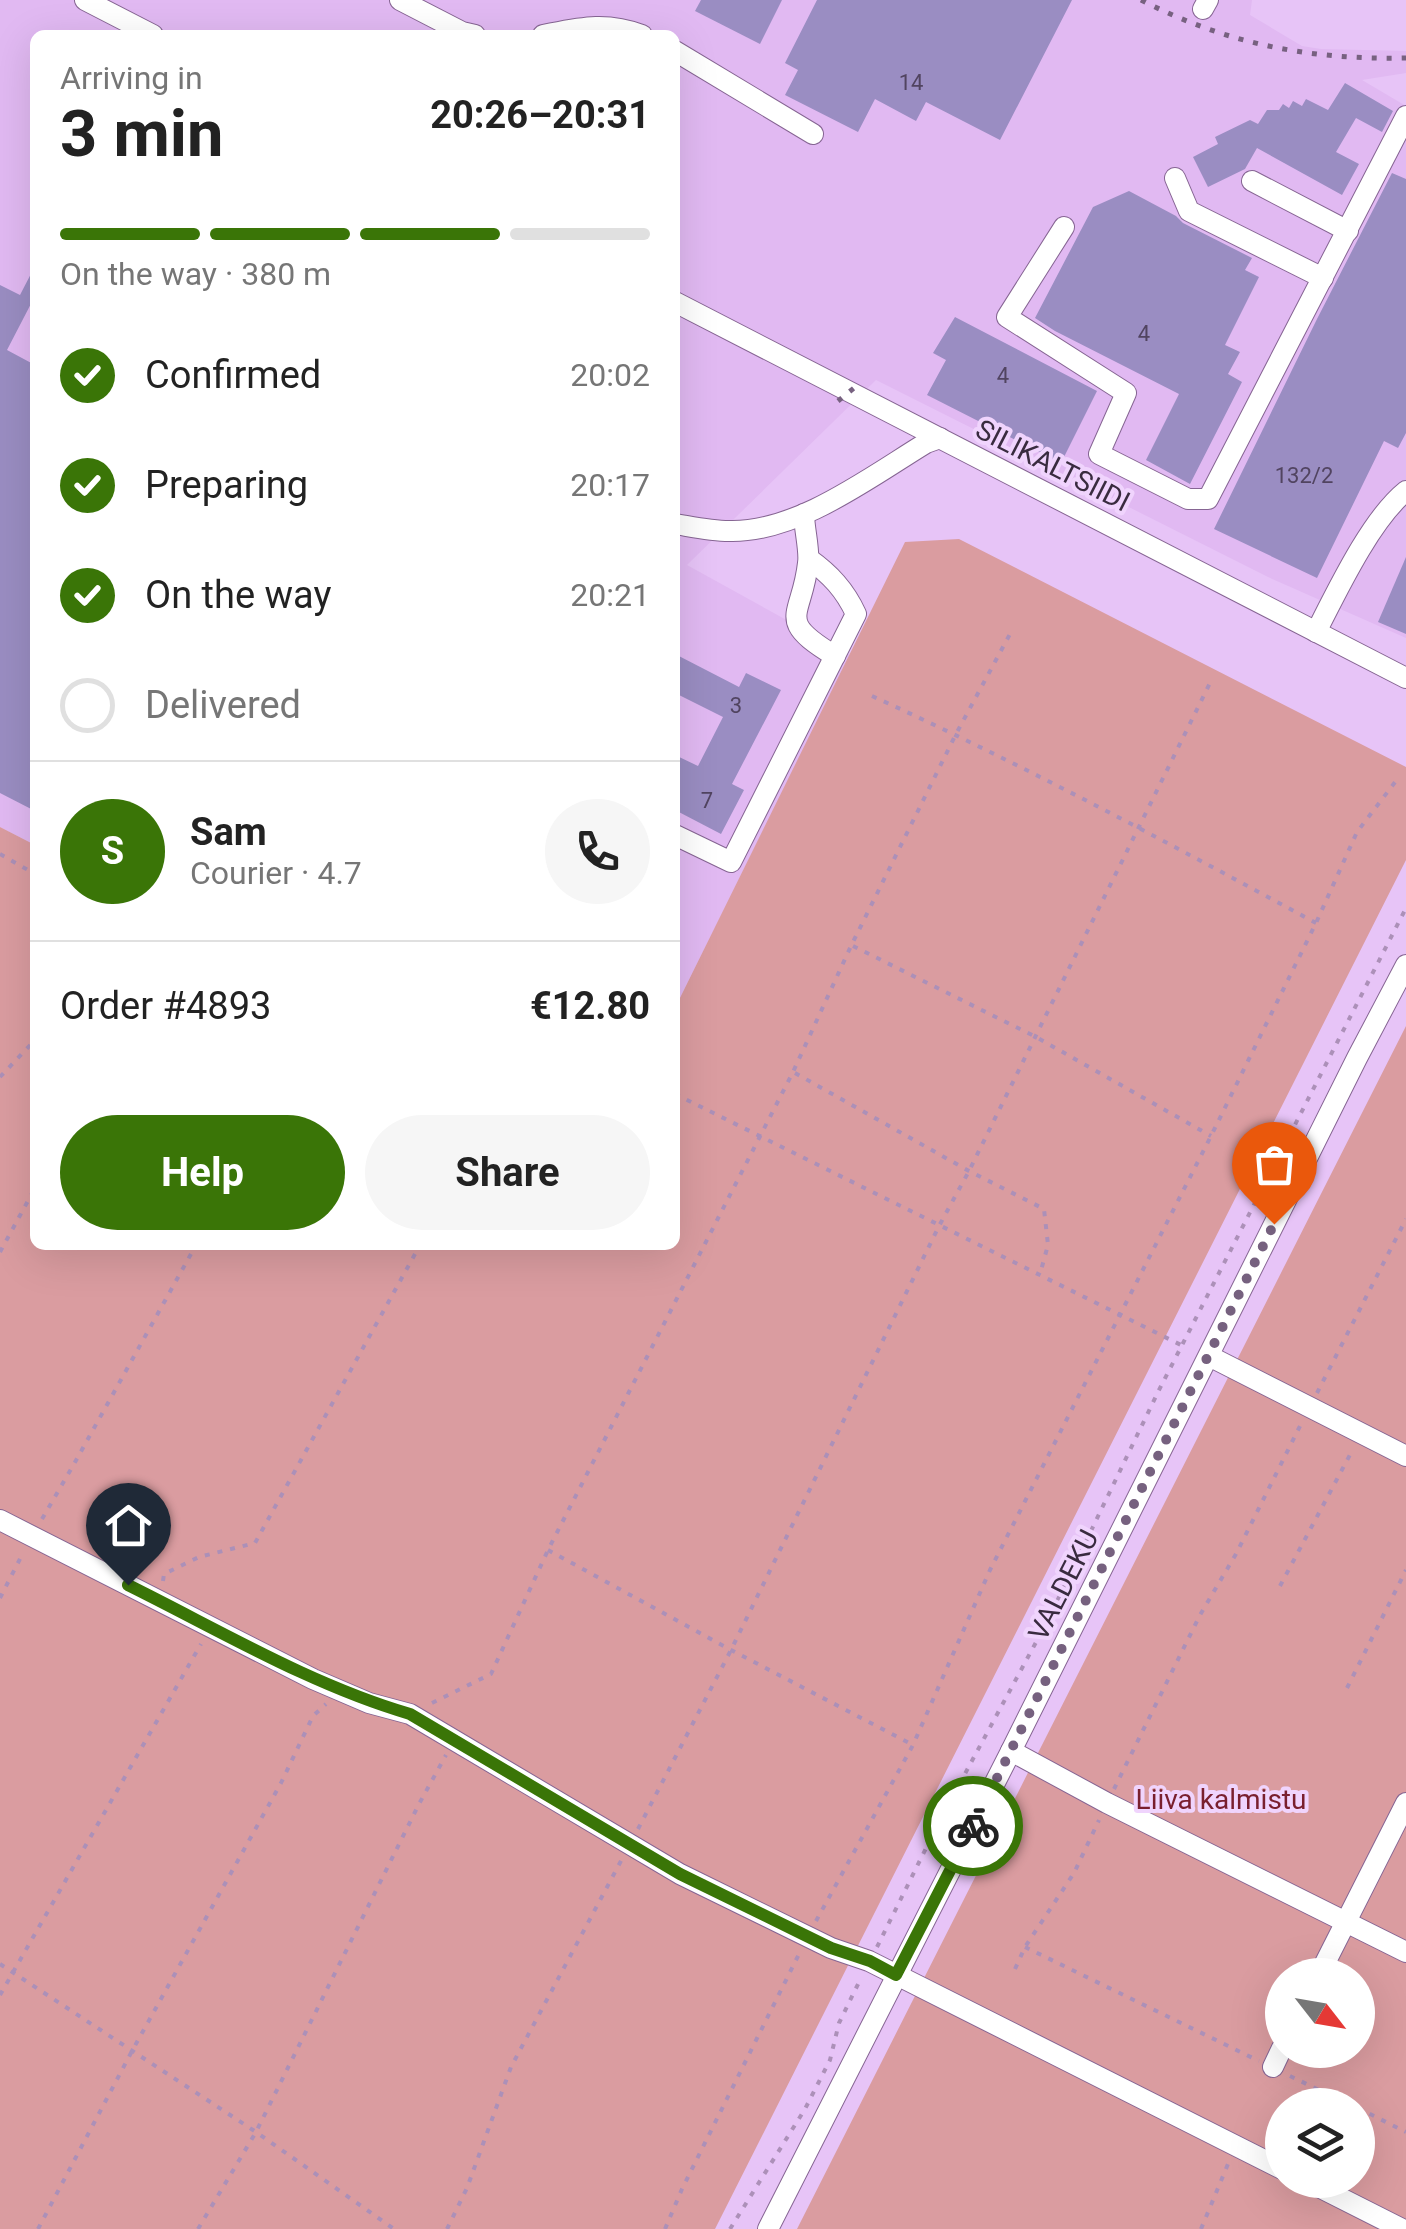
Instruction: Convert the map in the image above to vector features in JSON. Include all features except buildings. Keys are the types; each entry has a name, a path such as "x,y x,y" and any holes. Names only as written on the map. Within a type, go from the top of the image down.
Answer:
{"street":[{"path":"85,0 144,30"},
{"path":"400,0 458,30"},
{"path":"570,30 598,25 628,30"},
{"path":"680,53 813,134"},
{"path":"1064,227 1007,316 1126,393 1099,454 1188,499 1208,499 1406,116"},
{"path":"1174,178 1188,212 1324,278"},
{"path":"1252,181 1348,231"},
{"name":"SILIKALTSIIDI","path":"680,305 1406,678"},
{"path":"680,525 730,532 772,526 804,514 940,438"},
{"path":"1316,632 1390,504 1406,491"},
{"path":"804,514 809,559 795,614 800,632 834,656"},
{"path":"680,838 732,862 856,614 829,572 809,559"},
{"name":"VALDEKU","path":"768,2229 1406,966"},
{"path":"1209,1356 1406,1456"},
{"path":"0,1520 340,1690 410,1714 680,1874 831,1948 870,1961 1265,2160"},
{"path":"1010,1752 1406,1952"},
{"path":"1328,1958 1406,1803"},
{"path":"1341,2198 1402,2229"}],"path":[{"path":"410,1714 492,1674 548,1550 793,1072 956,734 1010,634"},
{"path":"447,2229 468,2188 511,2067 731,1650 1210,684"},
{"path":"872,696 956,734 1316,923"},
{"path":"665,2229 808,1937 913,1744 990,1570 1210,1136 1358,832 1399,777"},
{"path":"0,854 30,871"},
{"path":"730,2229 805,2109 830,2060 840,2023 940,1820 1048,1620 1182,1346 1406,908"},
{"path":"851,946 1036,1037 1210,1136"},
{"path":"0,1077 30,1045"},
{"path":"793,1072 1044,1209 1048,1245 1040,1274"},
{"path":"680,1096 1182,1346"},
{"path":"0,1252 30,1197"},
{"path":"1014,1969 1074,1873 1200,1615 1236,1554 1406,1219"},
{"path":"0,1598 193,1250"},
{"path":"161,1601 164,1574 199,1557 255,1544 417,1250"},
{"path":"1280,1586 1361,1433"},
{"path":"548,1550 913,1744"},
{"path":"1348,1688 1406,1570"},
{"path":"0,1995 211,1627"},
{"path":"38,2229 282,1783 314,1716 340,1690"},
{"path":"198,2229 256,2132 454,1740"},
{"path":"1025,1947 1265,2052"},
{"path":"0,1964 256,2132 394,2229"},
{"path":"1293,2068 1324,2088"},
{"path":"1375,2116 1406,2132"},
{"path":"1201,2229 1235,2145"}],"shaded area":[{"path":"0,0 1252,0 1250,15 1302,46 1406,51 1406,73 1362,80 1406,106 1406,638 1268,577 876,380 687,565 850,655 680,998 680,30 30,30 30,842 0,827"}],"green space":[{"path":"959,539 1406,767 1406,860 715,2229 0,2229 0,827 30,842 30,1250 680,1250 680,998 905,542"},
{"name":"Liiva kalmistu","path":"1406,1026 1406,2229 797,2229"}],"railway":[{"path":"1141,0 1205,28 1270,46 1336,56 1406,58"},
{"path":"838,401 859,384"}],"way so far":[{"path":"973,1826 1274,1224"}],"route":[{"path":"128,1585 313,1679 370,1703 410,1714 680,1874 831,1948 896,1975 973,1826"}]}
